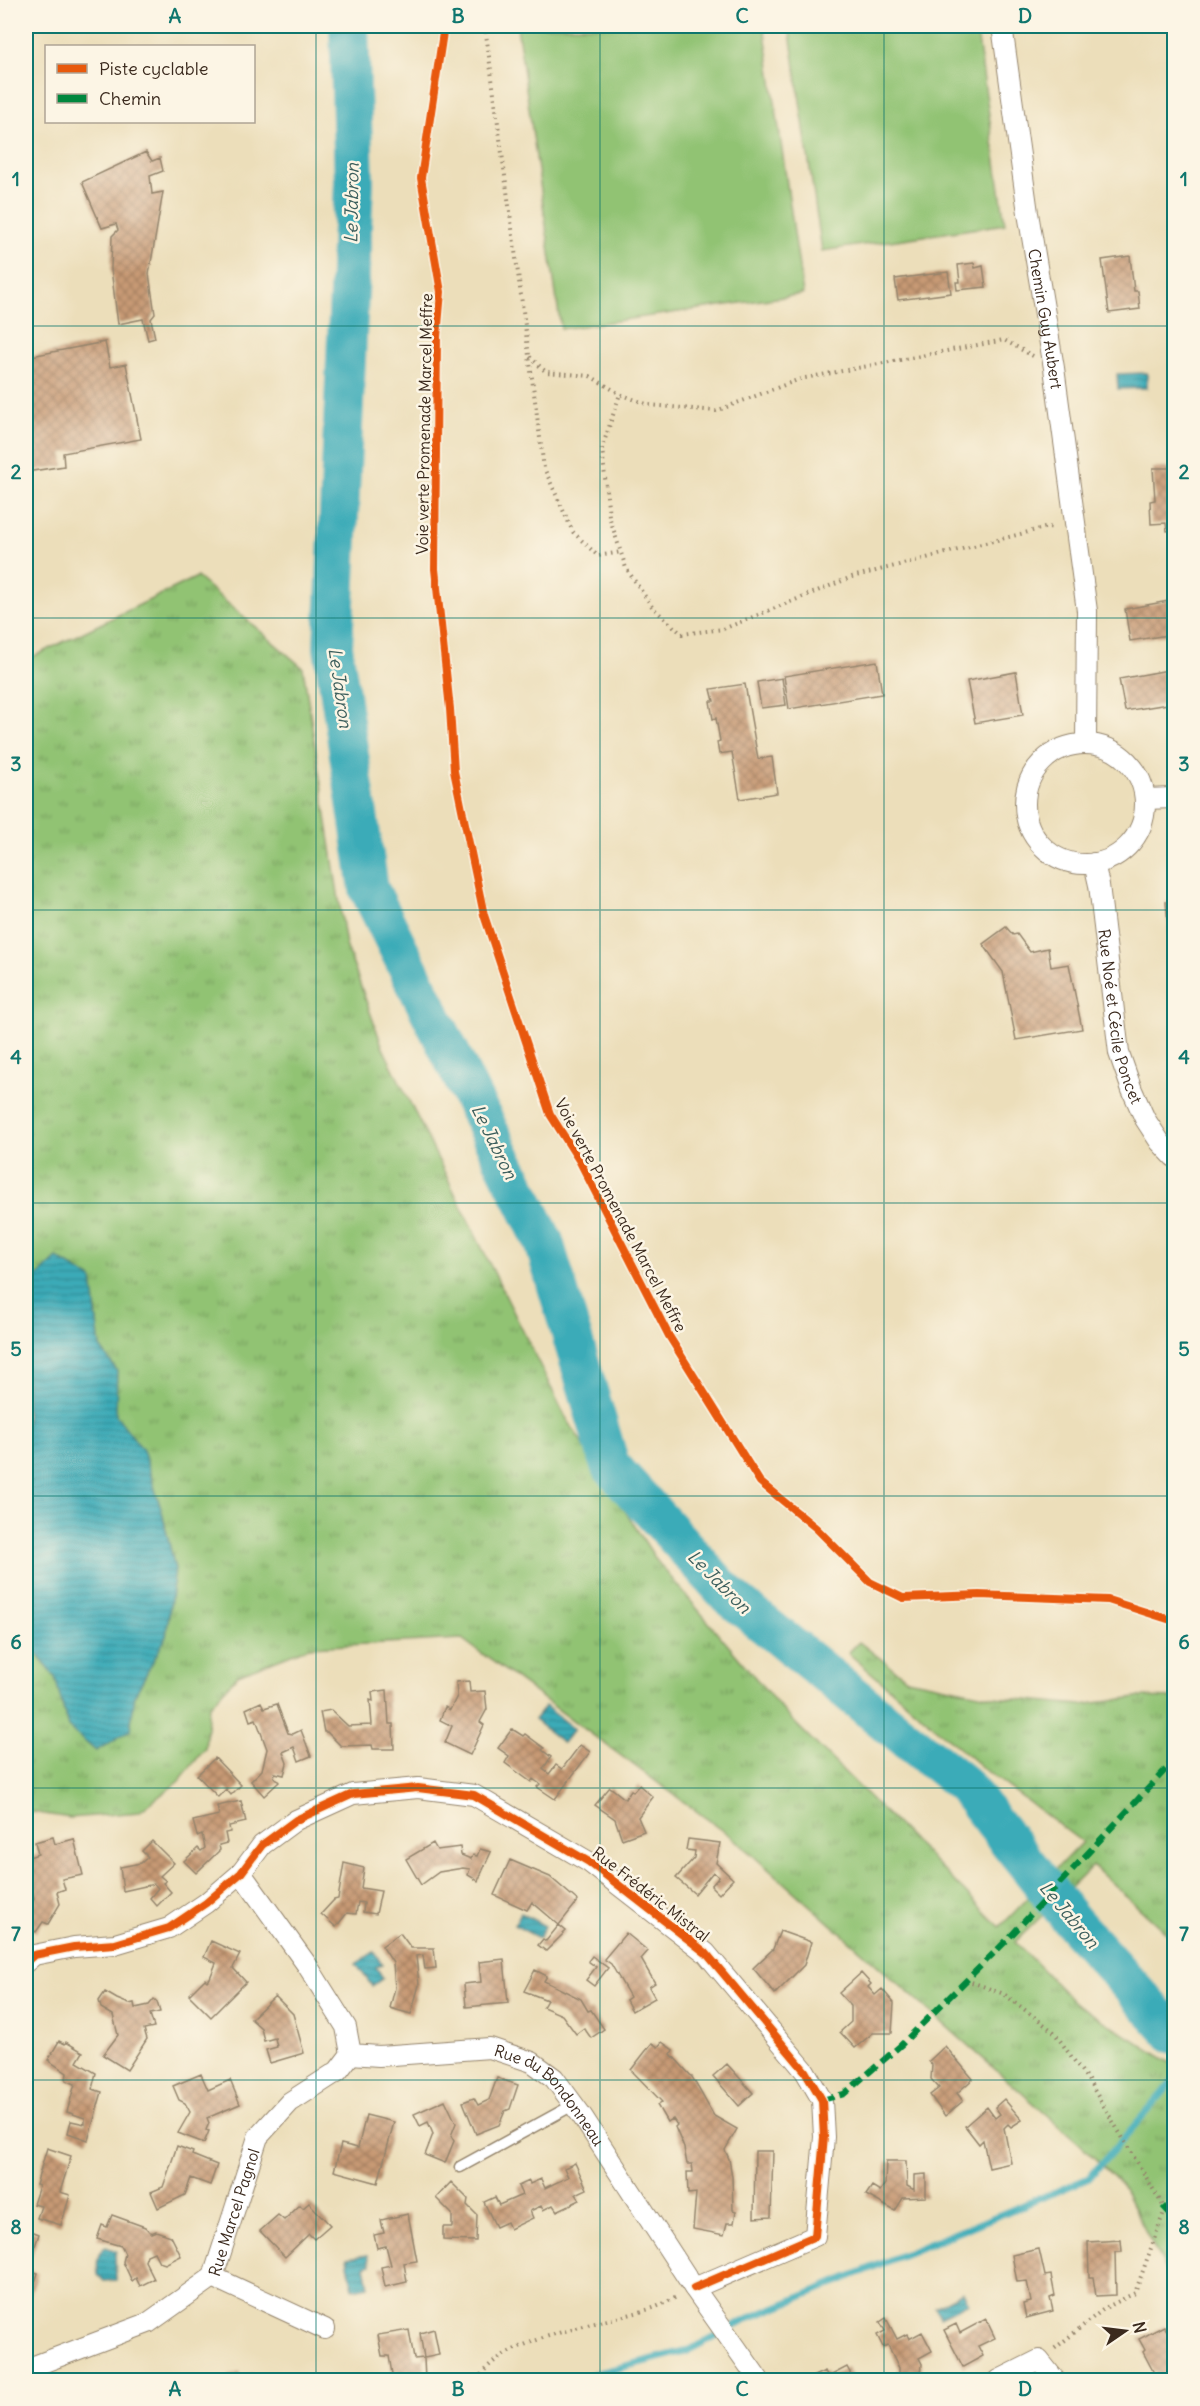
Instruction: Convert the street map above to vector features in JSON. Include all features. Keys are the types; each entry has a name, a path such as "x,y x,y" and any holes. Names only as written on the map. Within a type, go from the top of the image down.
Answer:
{"street":[{"name":"Chemin Guy Aubert","path":"1002,26 1028,213 1078,532 1087,612 1086,743"},
{"path":"1086,743 1111,749 1131,764 1140,780 1145,799 1142,824 1128,846 1106,860 1094,863 1068,861 1044,848 1029,827 1025,801 1032,775 1040,764 1061,748 1086,743"},
{"path":"1145,799 1174,798"},
{"name":"Rue Noé et Cécile Poncet","path":"1094,863 1099,885 1119,1053 1145,1119 1160,1142 1174,1157"},
{"name":"Rue Frédéric Mistral","path":"241,1873 262,1845 296,1820 353,1794 418,1788 474,1795 589,1862 706,1953 805,2071 822,2100 824,2137 816,2236 694,2288"},
{"path":"26,1962 34,1955 75,1947 116,1944 169,1928 206,1903 241,1873 307,1965 346,2027 351,2054"},
{"name":"Rue du Bondonneau","path":"351,2054 379,2056 490,2048 532,2062 554,2078 715,2319 759,2380"},
{"name":"Rue Marcel Pagnol","path":"26,2369 148,2323 213,2277 258,2137 290,2102 338,2071 351,2054"},
{"path":"213,2277 325,2329"},
{"path":"999,2380 1039,2360 1055,2380"}],"lane":[{"path":"460,2167 573,2105"}],"path":[{"path":"485,26 544,468 573,532 598,556 621,552"},
{"path":"530,356 546,372 590,376 620,394 649,405 716,411 800,380 1004,340 1054,368"},
{"path":"620,394 602,448 609,516 626,568 653,608 682,634 723,629 852,577 959,549 1048,527 1078,532"},
{"path":"966,1980 1004,1994 1053,2032 1090,2083 1165,2209 1135,2293 1105,2308 1039,2360"},
{"path":"478,2380 481,2373 500,2357 563,2331 657,2306 694,2288"}],"green space":[{"path":"517,26 764,26 803,294 561,329"},
{"path":"789,26 976,26 1005,224 822,251"},
{"path":"197,577 303,668 346,945 383,1048 565,1416 657,1561 786,1714 1000,1927 1082,1842 984,1769 848,1653 859,1642 907,1679 994,1697 1081,1705 1137,1697 1174,1698 1174,1940 1093,1866 1015,1942 1075,2003 1174,2065 1174,2287 1122,2185 1081,2145 733,1838 462,1639 309,1647 238,1675 209,1706 205,1749 179,1781 139,1812 70,1818 26,1811 26,660"}],"water":[{"path":"1147,373 1147,388 1118,389 1117,374"},
{"path":"57,1258 92,1279 100,1347 117,1371 116,1415 143,1450 162,1512 175,1569 166,1637 135,1695 130,1730 96,1751 68,1727 55,1677 37,1654 26,1632 26,1287"},
{"path":"545,1706 574,1729 563,1743 534,1720"},
{"path":"521,1913 545,1926 539,1938 514,1925"},
{"path":"374,1952 382,1964 376,1967 383,1978 372,1986 356,1964"},
{"path":"106,2247 116,2251 116,2280 104,2281 98,2275 99,2255"},
{"path":"368,2255 370,2264 365,2266 369,2286 353,2289 347,2258"},
{"path":"963,2292 969,2303 940,2317 935,2307"}],"building":[{"path":"146,152 152,161 160,158 163,171 150,176 152,194 163,192 149,274 155,314 151,319 155,338 148,340 143,319 118,324 111,269 112,236 118,230 116,224 102,228 82,182"},
{"path":"1130,256 1134,291 1138,291 1140,309 1109,313 1102,260"},
{"path":"974,263 975,268 983,266 986,287 957,290 956,282 960,282 958,265"},
{"path":"948,272 951,293 898,300 895,279"},
{"path":"105,342 110,367 126,364 141,439 63,453 64,466 26,472 26,357"},
{"path":"1153,468 1174,468 1174,530 1167,531 1166,523 1151,524 1150,501 1155,500"},
{"path":"1174,600 1174,634 1130,641 1125,609"},
{"path":"877,661 882,694 789,709 784,676"},
{"path":"1174,669 1174,703 1125,711 1119,679"},
{"path":"1016,672 1023,715 975,723 967,681"},
{"path":"782,678 786,705 761,708 757,682"},
{"path":"745,684 758,759 772,757 777,793 740,799 732,752 719,754 717,742 720,741 710,701 714,701 711,689"},
{"path":"1174,901 1174,968 1172,968 1166,902"},
{"path":"1006,927 1013,935 1017,934 1030,952 1048,948 1051,967 1069,964 1082,1029 1016,1040 1003,972 983,944"},
{"path":"469,1681 470,1692 485,1691 487,1709 480,1722 484,1725 470,1755 445,1743 452,1726 440,1720 445,1707 450,1710 457,1696 456,1682"},
{"path":"387,1690 389,1724 393,1724 394,1749 373,1749 372,1745 341,1746 327,1732 324,1732 320,1712 331,1710 348,1726 372,1725 370,1700 373,1701 372,1692"},
{"path":"261,1702 264,1708 277,1704 288,1733 293,1734 301,1730 311,1756 299,1761 294,1747 283,1752 287,1763 284,1775 275,1773 274,1777 279,1782 264,1796 251,1781 262,1770 267,1749 256,1719 250,1721 246,1709"},
{"path":"512,1729 523,1736 525,1734 544,1748 542,1750 551,1757 543,1769 549,1774 556,1765 562,1769 580,1745 590,1752 555,1799 537,1787 540,1784 533,1779 531,1782 505,1763 509,1756 498,1748"},
{"path":"215,1758 241,1785 231,1795 226,1789 218,1797 197,1775"},
{"path":"639,1785 653,1797 638,1817 644,1831 622,1839 615,1819 595,1805 610,1787 625,1799 631,1790 633,1792"},
{"path":"241,1801 246,1822 229,1826 230,1832 225,1833 227,1843 219,1845 220,1850 196,1873 184,1861 198,1848 201,1851 205,1848 202,1834 197,1836 193,1821 219,1815 217,1806"},
{"path":"53,1837 55,1844 74,1839 83,1875 62,1879 65,1889 57,1892 60,1904 48,1924 43,1922 36,1932 26,1926 26,1911 34,1899 29,1874 26,1874 26,1858 38,1854 35,1842"},
{"path":"688,1839 720,1843 716,1863 733,1879 719,1894 711,1886 719,1877 713,1872 695,1894 676,1878 694,1858 695,1851 686,1850"},
{"path":"152,1841 174,1863 160,1876 166,1881 163,1883 171,1892 157,1906 150,1898 158,1888 154,1884 123,1891 120,1867 141,1863 148,1857 142,1851"},
{"path":"433,1843 437,1850 460,1847 461,1855 471,1859 473,1855 477,1856 480,1849 491,1852 478,1881 468,1875 470,1869 463,1868 439,1872 421,1885 406,1859"},
{"path":"510,1860 550,1877 578,1901 559,1925 532,1902 527,1910 494,1895"},
{"path":"344,1863 364,1868 361,1888 381,1891 376,1914 363,1912 364,1903 358,1902 356,1914 347,1913 336,1927 321,1914 334,1900 338,1899"},
{"path":"559,1925 566,1931 546,1951 538,1945 543,1939 546,1941"},
{"path":"780,1931 811,1942 804,1965 775,1994 753,1968 773,1949"},
{"path":"400,1933 411,1948 434,1948 436,1968 425,1969 423,1955 416,1956 419,1985 411,2014 390,2008 395,1988 393,1963 382,1946"},
{"path":"626,1933 648,1951 641,1959 655,1983 649,1987 655,1998 632,2011 626,2000 630,1997 611,1964 604,1959"},
{"path":"211,1941 240,1954 233,1968 246,1982 211,2017 189,1995 205,1979 207,1981 210,1978 216,1963 204,1957"},
{"path":"592,1956 608,1968 594,1986 586,1980 596,1967 588,1961"},
{"path":"504,1959 508,2003 466,2007 464,1984 481,1982 479,1962"},
{"path":"535,1970 547,1976 544,1981 581,1999 604,2029 591,2038 584,2028 576,2034 562,2015 543,2007 547,2000 524,1991"},
{"path":"861,1973 871,1984 868,1987 875,1995 882,1989 894,2003 892,2033 873,2033 855,2048 840,2032 851,2022 851,2006 839,1993"},
{"path":"105,1992 129,2004 134,2003 135,2008 149,2005 154,1999 160,2012 150,2014 154,2027 144,2029 147,2039 127,2070 103,2055 118,2035 113,2015 101,2008 99,2001"},
{"path":"275,1996 293,2014 304,2053 270,2063 266,2050 277,2047 275,2038 264,2041 261,2028 251,2019"},
{"path":"59,2041 65,2044 66,2042 83,2052 77,2062 96,2073 92,2089 102,2092 88,2140 68,2133 71,2121 85,2124 85,2118 67,2112 75,2084 66,2080 67,2073 48,2060"},
{"path":"662,2042 673,2050 671,2054 692,2077 714,2116 737,2129 725,2150 732,2177 733,2210 736,2211 734,2223 727,2223 724,2235 693,2229 696,2193 688,2194 687,2172 693,2172 692,2164 687,2164 684,2148 675,2127 677,2125 673,2119 667,2122 657,2105 662,2102 631,2070 652,2043 658,2047"},
{"path":"945,2046 973,2079 957,2093 963,2101 945,2116 930,2095 939,2088 931,2079 932,2065 929,2061"},
{"path":"727,2064 753,2093 739,2106 713,2076"},
{"path":"201,2074 208,2090 230,2080 240,2104 207,2118 209,2123 206,2130 209,2131 204,2143 178,2133 190,2112 185,2103 179,2100 173,2086"},
{"path":"497,2078 518,2085 510,2109 505,2111 499,2125 476,2134 463,2102 474,2098 478,2105 489,2100"},
{"path":"1004,2099 1022,2120 1011,2127 1008,2124 1004,2128 1011,2163 989,2168 983,2140 979,2144 965,2126 987,2107 995,2118 1000,2114 995,2107"},
{"path":"445,2100 456,2123 451,2136 454,2141 445,2163 425,2155 433,2134 428,2122 420,2126 414,2114"},
{"path":"366,2115 394,2122 378,2183 334,2171 341,2144 358,2148"},
{"path":"177,2146 217,2165 210,2185 191,2178 185,2195 158,2208 151,2192 163,2187"},
{"path":"47,2148 71,2156 60,2192 70,2195 61,2225 37,2218 41,2206 33,2204"},
{"path":"755,2151 773,2151 771,2217 754,2218"},
{"path":"886,2161 906,2161 907,2186 914,2190 914,2175 926,2174 926,2197 903,2198 895,2211 866,2195 872,2186 880,2191 885,2184"},
{"path":"575,2163 587,2189 576,2194 580,2200 557,2211 553,2205 543,2210 541,2206 530,2211 533,2218 510,2229 507,2222 496,2227 484,2202 495,2197 499,2205 522,2195 518,2186 529,2181 530,2184 541,2179 545,2188 568,2177 564,2168"},
{"path":"451,2182 468,2199 467,2205 477,2215 476,2241 443,2240 443,2227 452,2227 452,2214 436,2198"},
{"path":"309,2203 330,2225 314,2239 309,2234 285,2257 260,2231 278,2215 284,2220 300,2205 303,2208"},
{"path":"408,2214 417,2261 404,2263 407,2282 385,2287 381,2267 391,2265 386,2246 377,2248 374,2235 384,2233 381,2220"},
{"path":"112,2215 145,2227 151,2233 156,2231 171,2236 181,2256 165,2264 159,2262 154,2252 147,2255 145,2261 154,2279 140,2286 136,2278 132,2281 123,2262 125,2254 121,2246 97,2239 102,2225 107,2227"},
{"path":"26,2229 39,2234 27,2270 38,2273 28,2304 26,2303"},
{"path":"1121,2240 1122,2252 1115,2252 1116,2295 1096,2296 1093,2277 1089,2277 1088,2242"},
{"path":"1039,2249 1045,2276 1051,2275 1055,2296 1050,2298 1053,2311 1026,2318 1023,2304 1031,2302 1027,2281 1017,2282 1012,2255"},
{"path":"886,2318 897,2339 907,2334 909,2339 922,2332 932,2351 919,2358 922,2364 921,2376 925,2377 924,2380 895,2380 895,2374 899,2374 899,2368 888,2345 883,2347 877,2335 885,2331 880,2322"},
{"path":"986,2319 995,2338 978,2346 983,2356 963,2367 944,2330 956,2324 960,2333"},
{"path":"1164,2326 1168,2332 1174,2327 1174,2379 1170,2380 1162,2380 1158,2372 1154,2373 1139,2339"},
{"path":"434,2329 439,2355 424,2358 420,2333"},
{"path":"409,2330 414,2359 424,2358 425,2380 393,2380 389,2356 382,2356 378,2335"},
{"path":"847,2367 854,2380 805,2380 825,2371 828,2377"},
{"path":"240,2372 242,2376 253,2373 256,2380 229,2380 228,2376"}],"waterway":[{"name":"Le Jabron","path":"349,26 354,182 333,647 369,889 544,1242 610,1465 729,1596 963,1784 1074,1923 1174,2034"},
{"path":"572,2380 689,2350 752,2317 1089,2178 1174,2080"}],"marked path":[{"path":"822,2100 844,2094 901,2045 1006,1941 1168,1767 1174,1751"},
{"path":"1163,2206 1174,2218"}],"cycle path":[{"name":"Voie verte Promenade Marcel Meffre","path":"444,26 421,178 441,292 437,337 435,569 450,709 454,771 484,915 550,1114 579,1160 669,1336 760,1482 816,1528 870,1582 903,1598 979,1595 1108,1600 1174,1621"},
{"path":"26,1962 34,1955 74,1947 115,1944 169,1928 206,1903 241,1873 262,1845 296,1820 353,1794 418,1788 474,1795 589,1862 706,1953 805,2071 822,2100 824,2137 815,2236 694,2288"}]}
